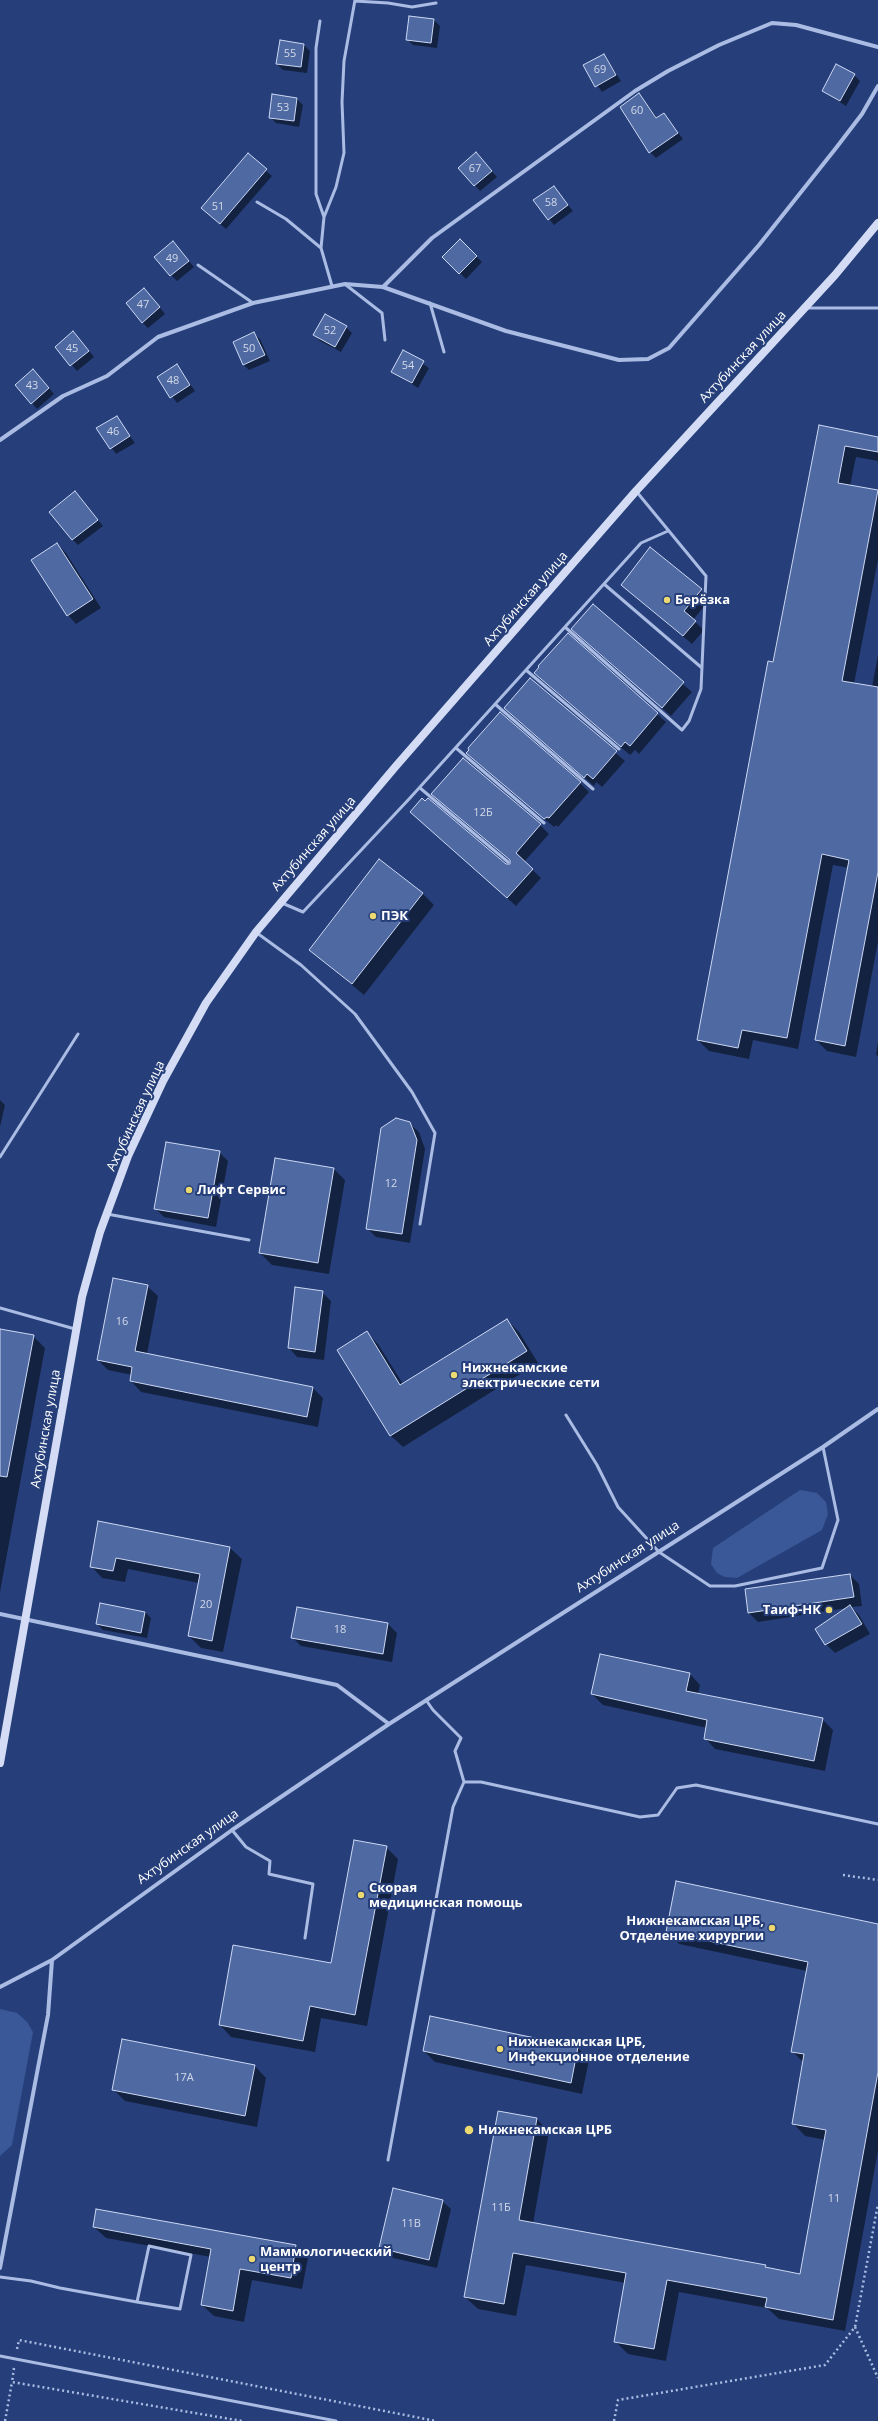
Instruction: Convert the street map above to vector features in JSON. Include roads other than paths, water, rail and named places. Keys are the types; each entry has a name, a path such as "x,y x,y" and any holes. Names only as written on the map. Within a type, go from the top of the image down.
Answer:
{"street":[{"path":"383,287 432,238 635,91 695,57 772,23 796,24 878,47"},
{"path":"0,440 63,396 107,376 158,337 253,303 345,284 383,287 430,302 485,325 585,352 619,360 648,359 669,348 759,245 862,114 878,86"},
{"name":"Ахтубинская улица","path":"0,1763 75,1329 82,1297 107,1214 128,1156 163,1081 206,1003 256,932 280,902 636,491 805,308 878,223"},
{"name":"Ахтубинская улица","path":"0,1987 52,1960 232,1830 390,1724 823,1447 878,1409"},
{"path":"0,1614 337,1685 390,1724"},
{"path":"0,2268 48,2015 52,1960"}],"lane":[{"path":"332,286 321,248 324,217 336,187 344,153 342,102 344,61 355,1 388,3 412,7 436,3"},
{"path":"320,21 316,48 316,194 324,217"},
{"path":"258,202 286,219 321,248"},
{"path":"198,265 253,303"},
{"path":"345,284 382,313 385,340"},
{"path":"430,302 444,352"},
{"path":"805,308 878,308"},
{"path":"565,627 682,730 689,721 701,689 706,576 636,491"},
{"path":"280,902 302,912 420,788 640,543 668,531"},
{"path":"604,584 702,668"},
{"path":"526,670 619,750"},
{"path":"495,704 593,789"},
{"path":"456,748 544,822"},
{"path":"420,788 508,862"},
{"path":"256,932 301,965 355,1014 412,1092 436,1133 420,1224"},
{"path":"0,1157 78,1034"},
{"path":"107,1214 249,1240"},
{"path":"0,1308 75,1329"},
{"path":"566,1415 597,1465 618,1507 659,1552 710,1586 735,1586 822,1568 838,1520 823,1447"},
{"path":"388,2160 453,1807 464,1782 455,1751 461,1738 433,1710 426,1700"},
{"path":"464,1782 481,1782 640,1817 658,1814 677,1788 696,1785 878,1824"},
{"path":"232,1830 246,1847 270,1861 269,1874 313,1884 305,1938"},
{"path":"0,2277 137,2302 180,2309 191,2255 149,2246 137,2302"},
{"path":"0,2356 336,2421"},
{"path":"307,2416 307,2421"}],"place":[{"name":"Берёзка","path":"667,600"},
{"name":"ПЭК","path":"373,916"},
{"name":"Лифт Сервис","path":"189,1190"},
{"name":"Нижнекамские электрические сети","path":"454,1375"},
{"name":"Таиф-НК","path":"829,1610"},
{"name":"Скорая медицинская помощь","path":"361,1895"},
{"name":"Нижнекамская ЦРБ, Отделение хирургии","path":"772,1928"},
{"name":"Нижнекамская ЦРБ, Инфекционное отделение","path":"500,2049"},
{"name":"Нижнекамская ЦРБ","path":"469,2130"},
{"name":"Маммологический центр","path":"252,2259"}]}
